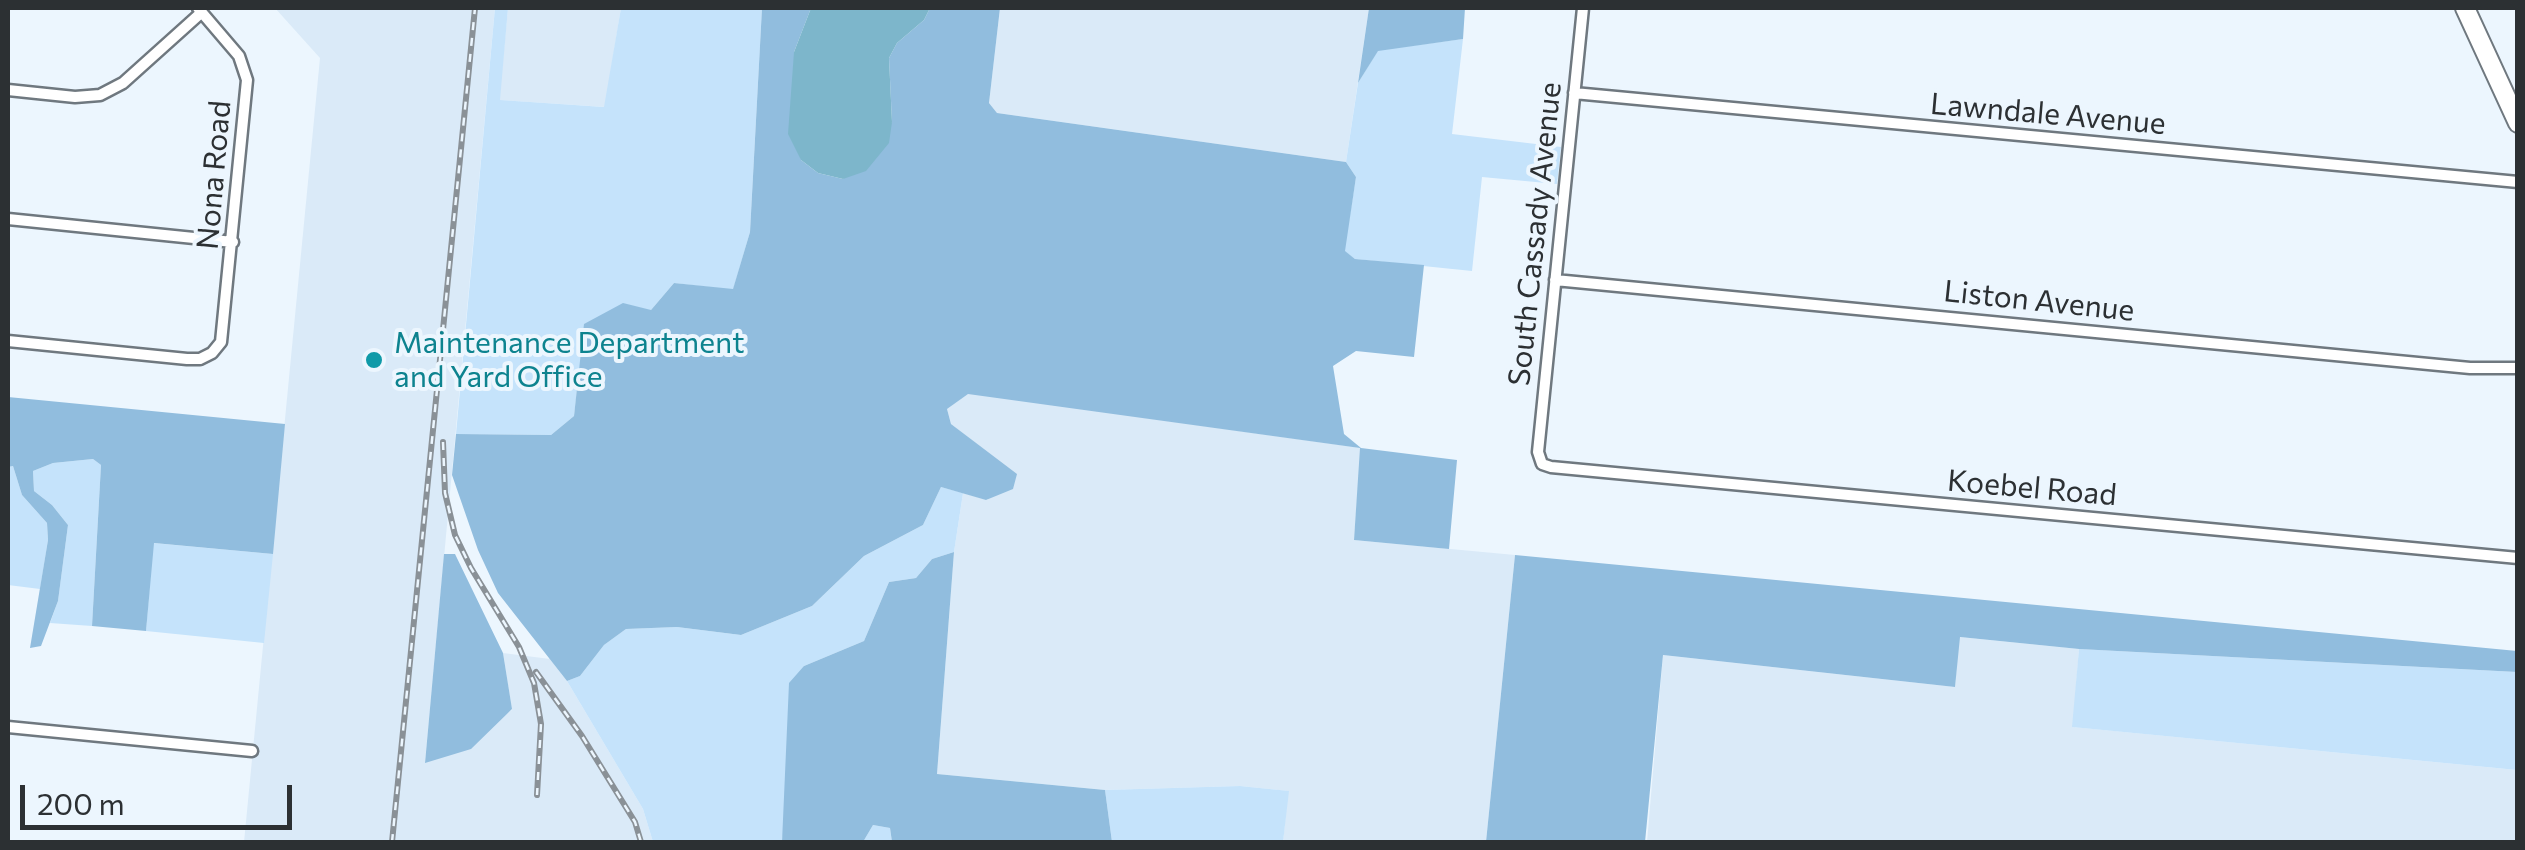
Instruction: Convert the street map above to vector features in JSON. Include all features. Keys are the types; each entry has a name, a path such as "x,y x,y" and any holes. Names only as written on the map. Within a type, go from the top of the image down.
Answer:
{"main road":[{"path":"2465,8 2518,123"}],"street":[{"name":"South Cassady Avenue","path":"1542,464 1538,452 1583,8"},
{"path":"8,90 74,97 100,95 123,83 200,10"},
{"name":"Nona Road","path":"8,340 187,359 212,353 220,342 247,80 239,56 200,10"},
{"name":"Lawndale Avenue","path":"1574,92 2518,182"},
{"path":"8,220 233,242"},
{"name":"Liston Avenue","path":"1556,280 2470,368 2518,368"},
{"name":"Koebel Road","path":"1542,464 2518,558"},
{"path":"8,727 252,751"}],"shaded area":[{"path":"275,8 495,8 425,762 512,710 503,653 550,659 643,809 653,842 244,842 320,58"},
{"path":"495,8 508,8 500,100 604,107 621,8 762,8 750,232 733,290 674,283 651,310 585,324 574,416 551,435 456,434"},
{"path":"508,8 621,8 605,107 499,100"},
{"path":"762,8 811,8 794,52 801,160 818,173 843,179 892,122 889,58 897,43 924,20 930,8 1000,8 989,103 997,113 1346,162 1356,177 1345,251 1355,259 1424,265 1414,357 1356,351 1333,366 1344,434 1361,448 1457,460 1449,549 1354,540 1360,448 968,394 947,409 951,424 1017,474 1013,489 986,500 941,487 923,525 864,556 812,606 741,635 677,627 626,629 604,645 580,676 567,681 498,593 478,550 452,475 456,434 551,435 574,416 584,324 623,303 651,310 674,283 733,289 750,232"},
{"path":"811,8 930,8 924,20 897,43 889,58 889,143 866,171 843,179 818,173 801,160 788,134 794,52"},
{"path":"1000,8 1369,8 1346,162 997,113 989,103"},
{"path":"1369,8 1465,8 1463,39 1378,51 1358,83"},
{"path":"1463,39 1452,134 1561,147 1557,184 1482,177 1472,271 1355,259 1344,251 1356,177 1346,162 1358,83 1378,50"},
{"path":"968,393 1361,448 1354,540 1515,555 1486,842 1283,842 1288,791 1240,786 1105,790 937,774 954,552 963,493 987,500 1016,475 951,424 947,409"},
{"path":"8,397 285,424 273,554 154,543 146,631 92,626 101,465 93,459 53,463 33,471 34,491 68,525 58,601 41,646 30,648 48,540 47,523 22,495 13,466 8,467"},
{"path":"93,459 101,465 92,626 50,623 58,601 68,525 34,491 33,471 53,463"},
{"path":"13,466 22,495 47,523 40,589 8,585 8,467"},
{"path":"941,487 963,493 954,552 932,559 916,578 889,582 864,641 804,666 782,842 653,842 643,809 567,681 580,676 604,645 626,629 677,627 741,635 812,606 864,556 923,525"},
{"path":"153,543 273,554 264,643 146,631"},
{"path":"954,552 937,774 1105,790 1112,842 892,842 890,828 873,825 863,842 782,842 789,683 804,666 864,641 889,582 916,578 932,559"},
{"path":"444,554 455,554 503,653 512,709 471,749 425,763"},
{"path":"1515,555 2517,651 2517,672 2079,649 1960,637 1955,687 1663,655 1645,842 1486,842"},
{"path":"1959,637 2079,649 2073,727 2517,770 2517,842 1647,842 1663,655 1955,687"},
{"path":"2079,649 2517,672 2517,770 2072,727"},
{"path":"1240,786 1289,791 1283,842 1112,842 1105,790"},
{"path":"873,825 890,828 892,842 863,842"}],"railway":[{"path":"392,842 475,8"},
{"path":"443,442 445,493 455,535 519,647 534,683 541,724 537,795"},
{"path":"536,672 582,736 635,822 641,842"}],"place":[{"name":"Maintenance Department and Yard Office","path":"374,360"}]}
